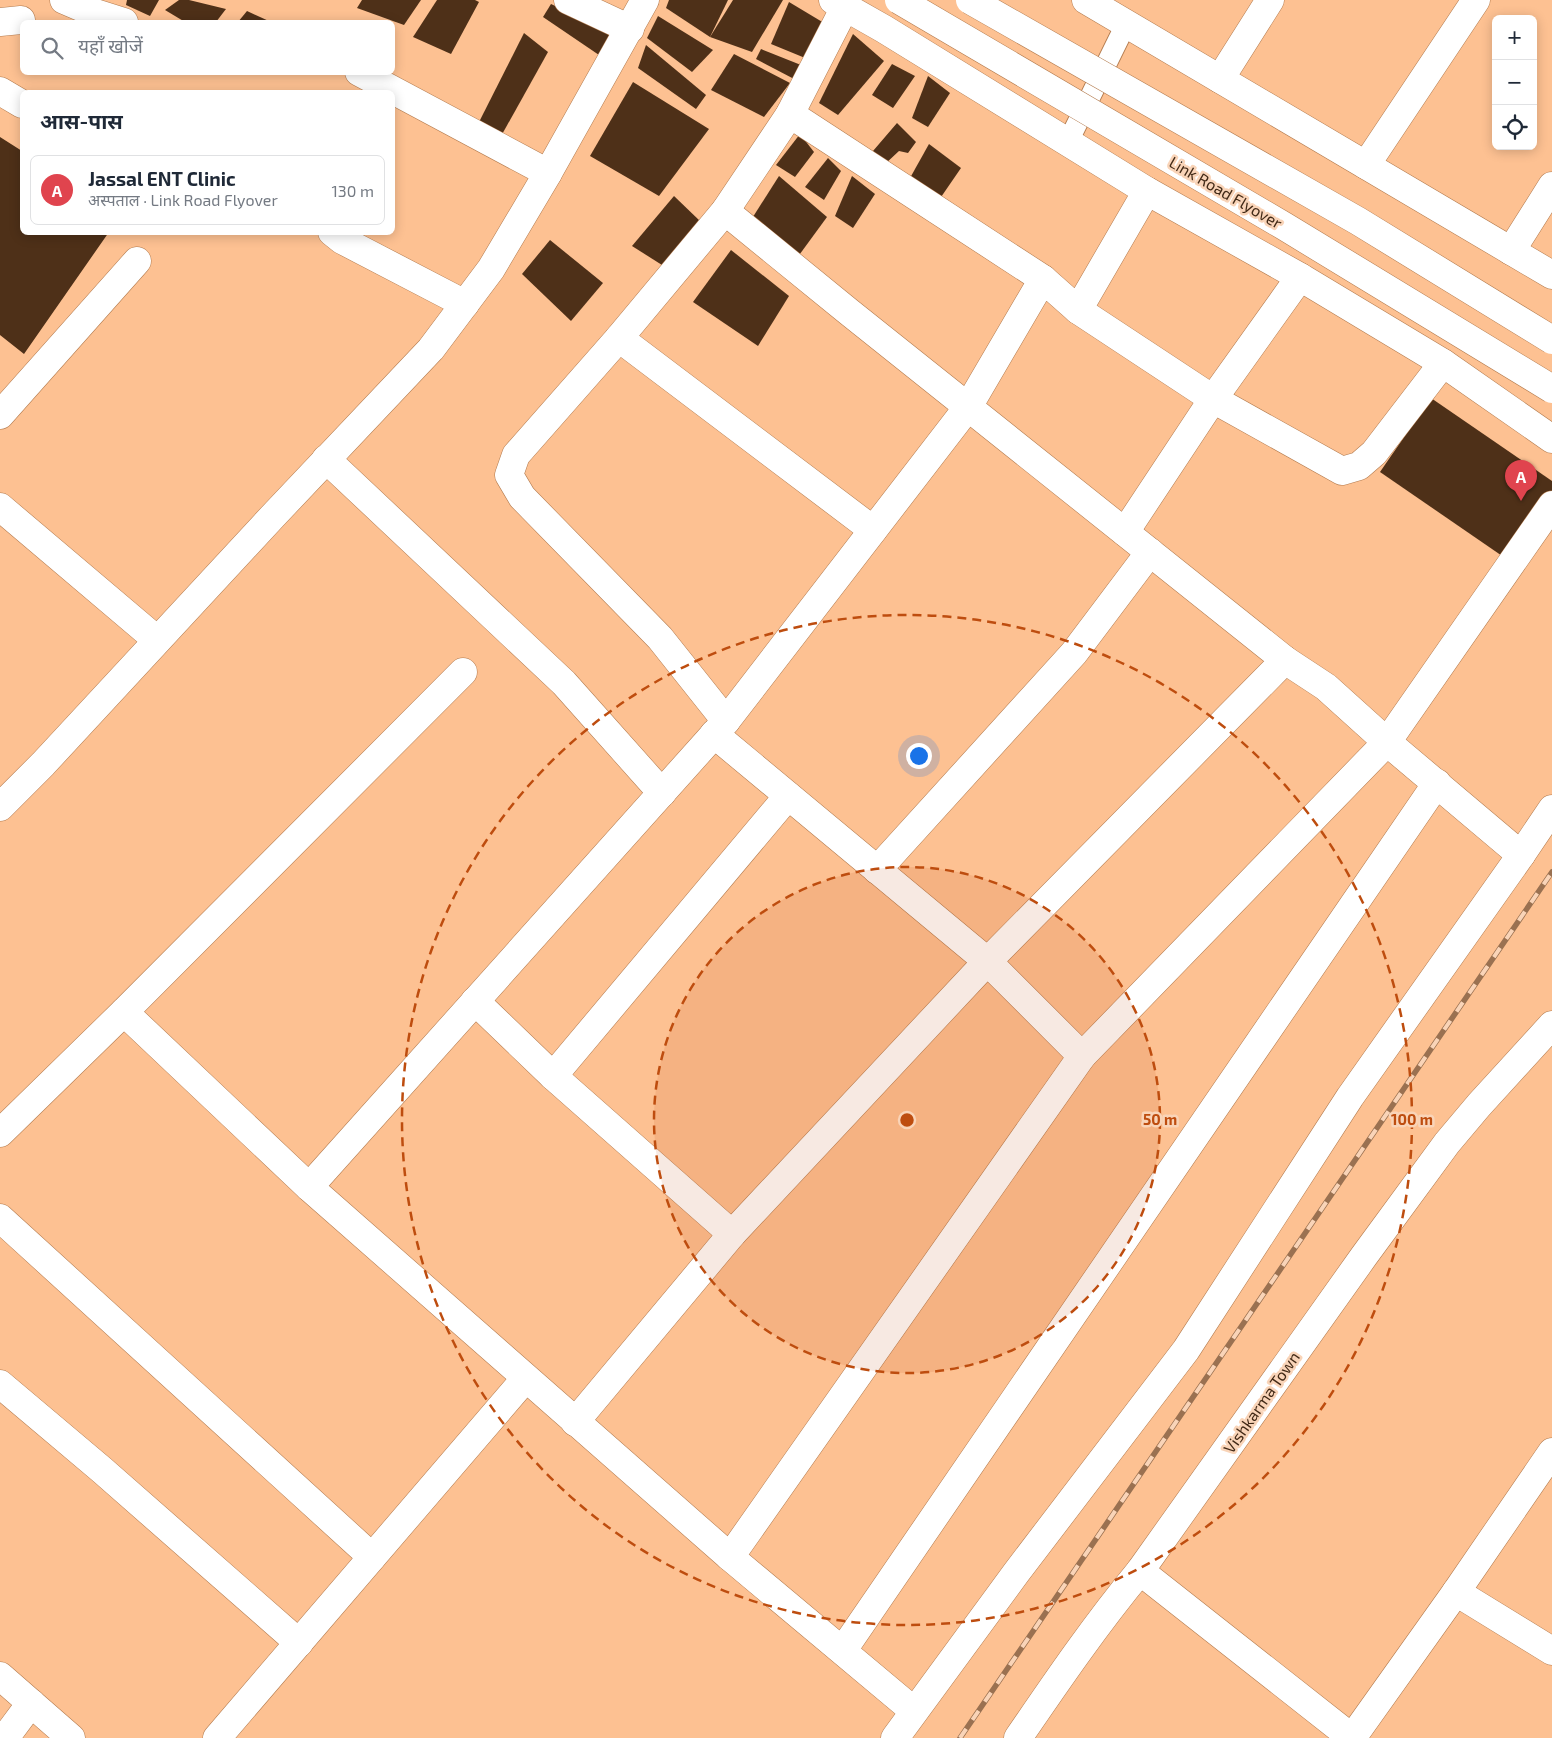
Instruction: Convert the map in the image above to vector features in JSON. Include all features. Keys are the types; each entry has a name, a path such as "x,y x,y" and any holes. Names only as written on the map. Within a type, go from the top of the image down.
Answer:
{"street":[{"path":"64,0 118,20"},
{"path":"568,0 630,29"},
{"path":"0,807 43,764 326,459 431,349 491,268 548,174 645,0"},
{"name":"Link Road Flyover","path":"899,0 1284,226 1552,389"},
{"path":"970,0 1358,221 1552,340"},
{"path":"1086,0 1552,275"},
{"path":"1220,79 1270,0"},
{"path":"1366,165 1476,0"},
{"path":"1082,1056 988,962 788,796 720,727 660,638 522,498 509,475 516,456 619,338 725,211 790,114 839,3 884,28 1147,191 1300,277 1443,363 1552,439"},
{"path":"365,75 392,90"},
{"path":"0,91 20,103"},
{"path":"395,91 548,174"},
{"path":"790,114 1043,279 1078,310 1213,398 1342,471 1359,466 1374,453 1443,363"},
{"path":"1511,251 1552,186"},
{"path":"1078,310 1147,191"},
{"path":"725,211 848,312 1285,660 1326,687 1387,742 1521,855"},
{"path":"336,235 465,304"},
{"path":"0,415 137,261"},
{"path":"1125,532 1213,398 1300,277"},
{"path":"309,1187 720,727 968,407 1043,279"},
{"path":"619,338 873,530"},
{"path":"326,459 564,683 662,793"},
{"path":"730,1557 1082,1056 1387,742 1552,505"},
{"path":"0,506 157,640"},
{"path":"878,870 1074,653 1150,552"},
{"path":"575,1422 732,1234 988,962 1285,660"},
{"path":"0,1134 463,672"},
{"path":"843,1650 1437,783"},
{"path":"553,1076 788,796"},
{"path":"895,1738 1011,1580 1186,1350 1350,1098 1552,809"},
{"path":"475,1001 553,1076 732,1234"},
{"path":"124,1012 309,1187 525,1379 730,1557 914,1711"},
{"name":"Vishkarma Town","path":"1018,1738 1080,1648 1140,1571 1364,1256 1442,1150 1479,1105 1552,1025"},
{"path":"0,1218 372,1557"},
{"path":"217,1738 525,1379"},
{"path":"0,1384 102,1470 299,1643"},
{"path":"1140,1571 1352,1738 1456,1592 1552,1452"},
{"path":"1456,1592 1552,1650"},
{"path":"0,1676 70,1738"},
{"path":"6,1738 31,1703"}],"lane":[{"path":"1068,142 1126,24"}],"building":[{"path":"127,0 159,0 150,16 126,5"},
{"path":"179,0 189,0 226,9 218,20 182,20 165,10"},
{"path":"362,0 421,0 404,25 395,22 395,20 357,8"},
{"path":"437,0 475,0 479,2 451,54 413,37"},
{"path":"669,0 728,0 710,37 666,8"},
{"path":"733,0 783,0 752,52 710,37"},
{"path":"789,2 824,23 810,60 771,44"},
{"path":"551,4 611,32 599,55 543,17"},
{"path":"247,11 267,20 240,20"},
{"path":"658,16 713,50 692,72 647,38"},
{"path":"524,33 548,52 500,138 476,128"},
{"path":"853,34 884,61 838,115 819,103"},
{"path":"646,45 706,95 696,109 638,68"},
{"path":"761,49 806,67 796,80 756,59"},
{"path":"734,54 790,83 764,117 711,90"},
{"path":"892,64 915,76 893,108 872,95"},
{"path":"928,76 950,93 928,127 912,118"},
{"path":"633,82 709,129 659,196 590,156"},
{"path":"897,123 916,142 908,153 899,151 884,165 873,151"},
{"path":"800,134 814,152 795,177 776,165"},
{"path":"0,137 20,150 20,235 107,235 24,354 0,335"},
{"path":"929,144 961,168 939,200 910,178"},
{"path":"828,158 841,171 824,200 805,187"},
{"path":"779,176 827,217 797,258 751,220"},
{"path":"852,176 875,194 853,228 835,216"},
{"path":"674,196 701,222 662,265 632,246"},
{"path":"550,240 603,283 571,321 522,274"},
{"path":"731,250 789,296 758,346 693,302"},
{"path":"1431,398 1552,481 1552,496 1508,560 1380,472"}],"railway":[{"path":"960,1738 1552,872"}],"place":[{"name":"Jassal ENT Clinic","path":"1521,501"}]}
